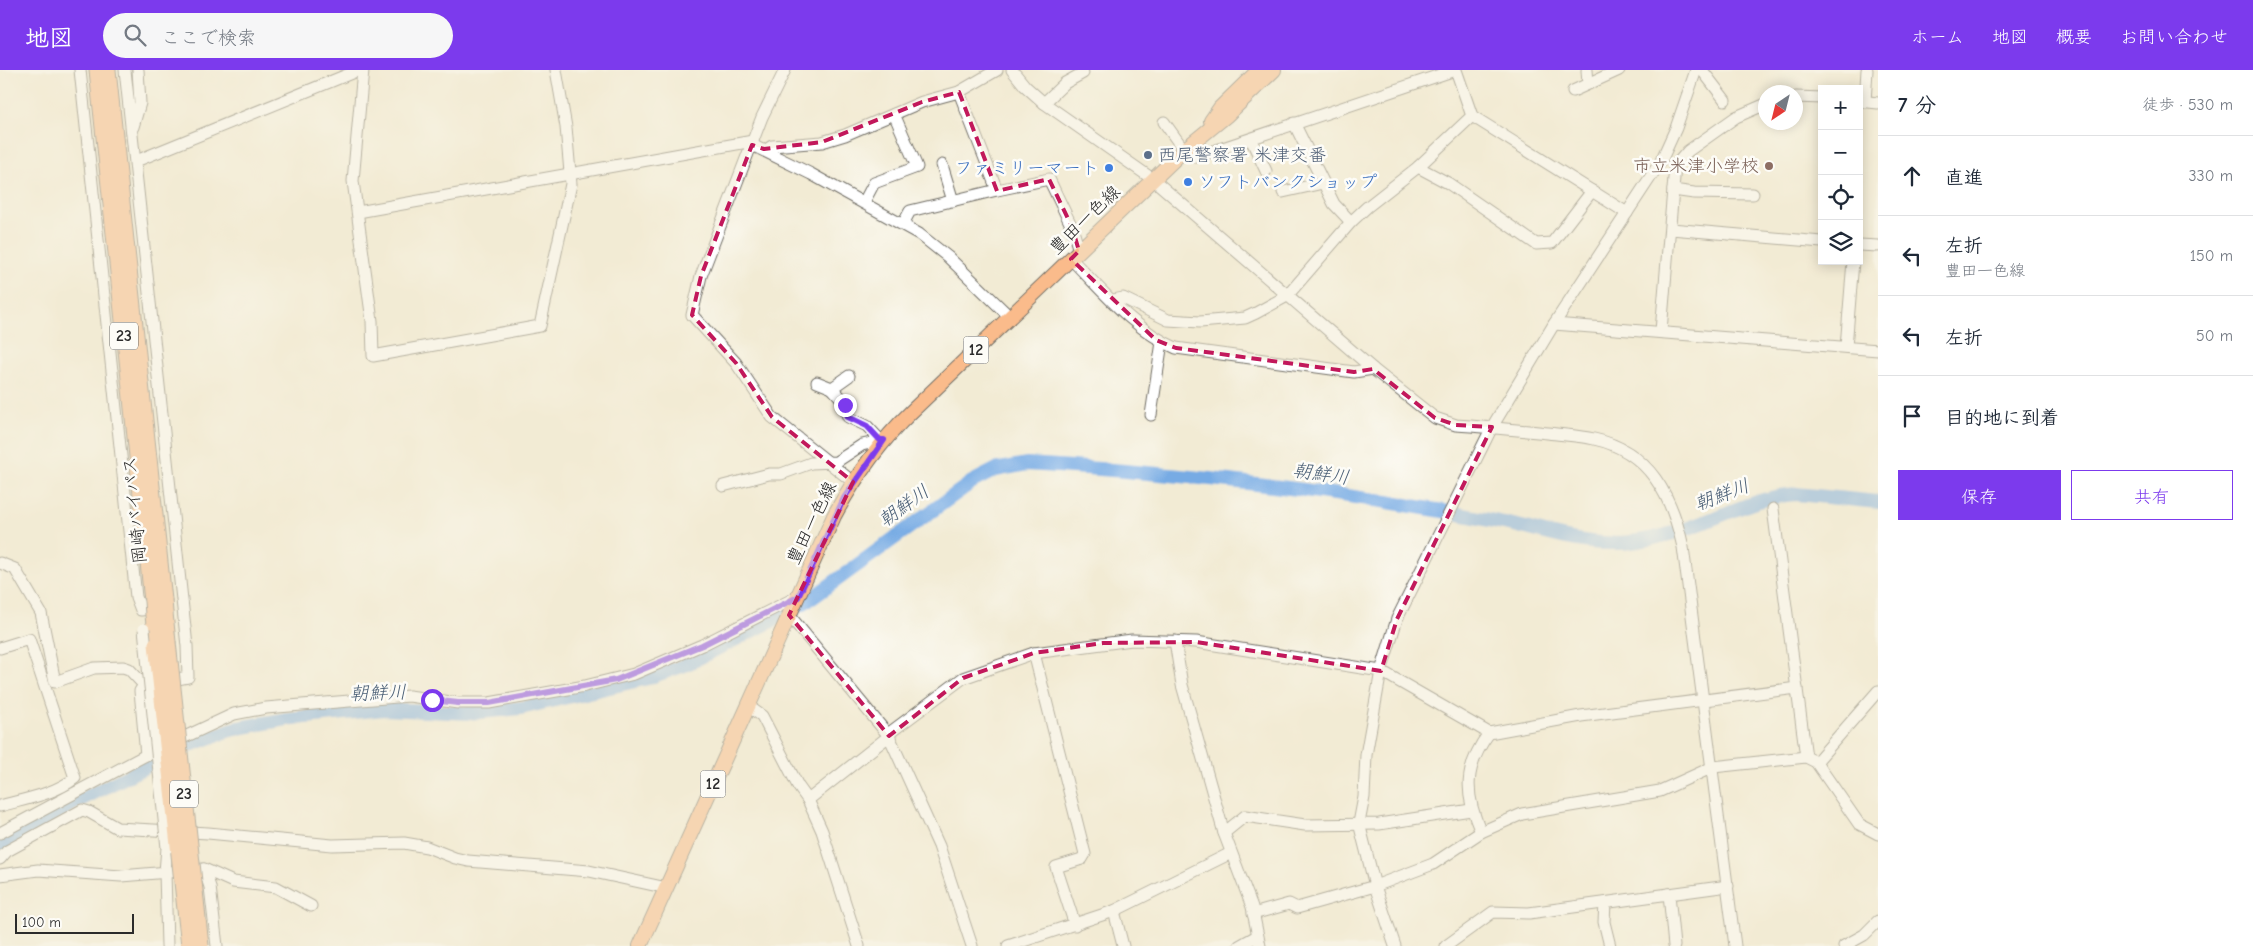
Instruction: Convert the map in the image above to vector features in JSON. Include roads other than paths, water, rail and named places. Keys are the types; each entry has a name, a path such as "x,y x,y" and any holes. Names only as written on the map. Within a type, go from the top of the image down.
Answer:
{"highway":[{"name":"23","path":"92,70 100,100"},
{"name":"岡崎バイパス","path":"97,70 155,608 162,643 201,946"},
{"name":"岡崎バイパス","path":"108,70 116,142 155,608"},
{"name":"23","path":"115,70 118,96 116,142"},
{"name":"岡崎バイパス","path":"162,643 187,946"}],"main road":[{"name":"豊田一色線","path":"1200,136 1220,108 1259,70"},
{"name":"豊田一色線","path":"640,946 834,516 853,482 882,440 1184,150 1227,115 1274,70"}],"street":[{"path":"80,70 98,203 124,442 136,597 155,608 182,606"},
{"path":"126,70 132,131 134,199 158,438 182,606 188,676 144,685 140,691 146,755"},
{"path":"132,131 140,103 138,70"},
{"path":"141,159 361,70 353,180 375,347 373,356 540,326 570,193 566,127 556,70"},
{"path":"766,150 772,146 822,142 872,125 922,102 959,92 998,70"},
{"path":"1012,70 1025,86 1044,103 1154,180 1373,369 1436,418 1456,425 1492,427 1595,439 1618,447 1646,466 1667,495 1677,517 1683,547 1735,946"},
{"path":"1164,122 1184,150 1196,157 1251,139 1425,75 1456,70 1472,116 1627,213"},
{"path":"1587,70 1588,84"},
{"path":"1573,92 1619,70"},
{"path":"1395,946 1375,886 1359,823 1364,797 1366,755 1381,671 1397,619 1492,427 1554,324 1652,176 1664,154 1696,70"},
{"path":"1702,70 1725,100"},
{"path":"1863,95 1867,70"},
{"path":"780,72 701,276 692,316 736,362 772,417 853,482"},
{"path":"1044,103 1065,83 1083,73"},
{"path":"959,92 996,190"},
{"path":"1803,97 1818,98"},
{"path":"1863,101 1878,103"},
{"path":"1661,331 1675,166 1688,151 1736,118 1758,108"},
{"path":"864,202 874,183 917,167 894,114"},
{"path":"1113,300 1124,298 1168,320 1200,322 1245,318 1287,296 1351,222 1418,167 1472,116"},
{"path":"1294,123 1334,204 1351,222"},
{"path":"1251,139 1266,171"},
{"path":"358,212 753,143 903,224 948,257 1010,317"},
{"path":"942,165 953,201"},
{"path":"1418,167 1448,183 1536,244 1552,243 1592,191"},
{"path":"903,224 910,211 1049,179 1072,227 1075,255 1113,300 1140,326 1162,342 1176,348 1344,371 1354,372 1373,369"},
{"path":"1283,192 1323,183"},
{"path":"1673,190 1694,193 1753,194"},
{"path":"1671,229 1818,242"},
{"path":"1863,245 1878,246"},
{"path":"1846,347 1853,265"},
{"path":"1554,324 1661,331 1878,350"},
{"path":"1151,415 1162,342"},
{"path":"832,388 849,376"},
{"path":"817,382 832,388 843,400 848,417 867,426 882,440"},
{"path":"723,486 769,474 781,474 811,463 828,463 844,458 866,443 882,440"},
{"path":"1774,509 1797,688 1811,759 1859,824 1878,834"},
{"path":"0,563 15,569 41,613 55,682 94,668 123,667 129,669 144,685"},
{"path":"0,833 146,755 234,714 266,708 409,696 458,703 489,703 616,680 702,645 797,599"},
{"path":"155,608 144,629 167,848 164,872 166,946"},
{"path":"788,618 889,736 939,846 972,946"},
{"path":"0,648 29,639 75,778 51,791 0,806"},
{"path":"808,800 889,736 892,730 964,678 1034,653 1132,640 1175,641 1214,645 1381,671 1489,733 1581,716 1797,688"},
{"path":"1175,641 1182,685 1224,833 1253,914 1258,941 1239,946"},
{"path":"1034,653 1085,854 1082,859 1056,867 1075,925"},
{"path":"1253,914 1289,904 1297,908 1375,886 1433,864 1481,832 1522,814 1660,791 1713,767 1811,759 1878,691"},
{"path":"748,706 762,716 798,786 808,800 822,832 859,946"},
{"path":"1481,832 1471,810 1469,790 1472,765 1478,748 1489,733"},
{"path":"0,859 7,851 82,810 117,828 332,845 404,843 427,847 468,861 589,871 667,888"},
{"path":"1224,833 1245,816 1306,825 1379,824 1471,810"},
{"path":"1008,946 1114,911 1231,853"},
{"path":"204,869 210,888 217,946"},
{"path":"0,875 38,870 104,876 204,869 233,882 276,888 311,906"},
{"path":"1446,946 1496,911 1529,914 1728,886"},
{"path":"1669,894 1674,946"},
{"path":"1605,903 1604,922 1610,946"},
{"path":"1114,911 1123,946"},
{"path":"1844,946 1864,935 1878,921"}],"waterway":[{"name":"朝鮮川","path":"0,845 82,799 185,747 233,729 287,719 384,709 470,713 521,708 648,678 685,665 770,622 812,598 972,482 995,470 1027,464 1174,475 1321,492 1443,511 1566,538 1603,543 1641,541 1667,535 1693,527 1756,502 1785,495 1796,494 1878,502"}],"place":[{"name":"西尾警察署 米津交番","path":"1148,155"},
{"name":"市立米津小学校","path":"1769,166"},
{"name":"ファミリーマート","path":"1109,168"},
{"name":"ソフトバンクショップ","path":"1188,182"}]}
